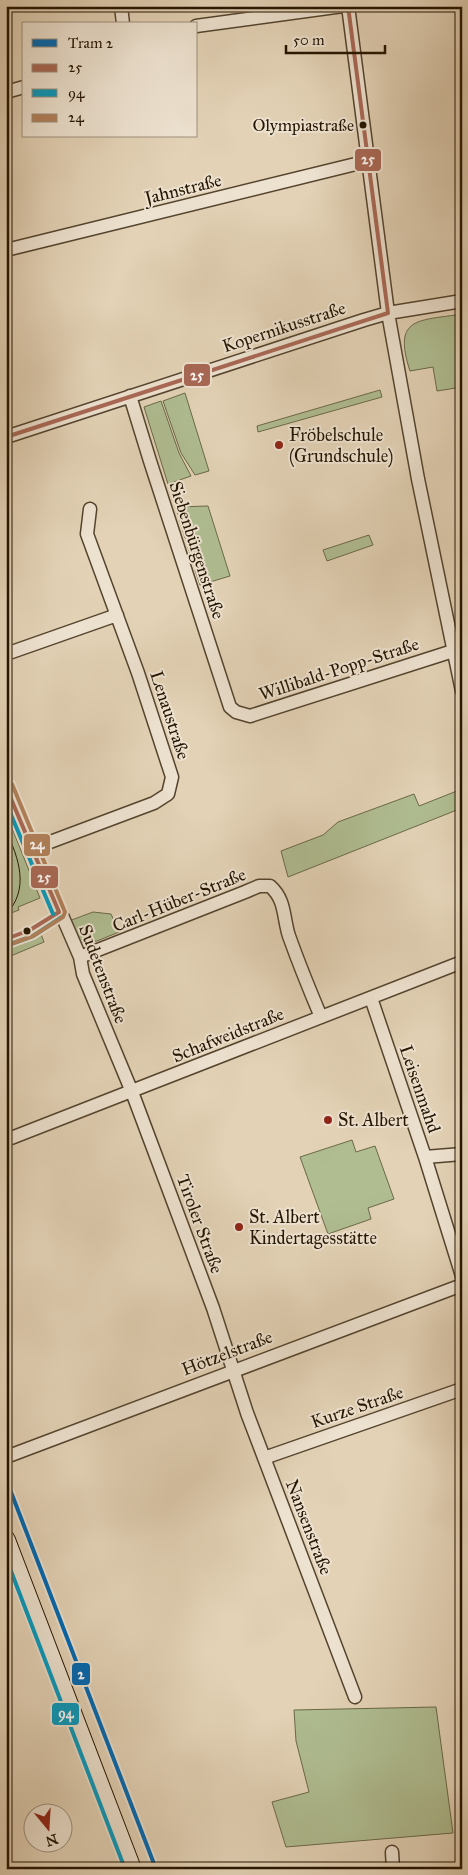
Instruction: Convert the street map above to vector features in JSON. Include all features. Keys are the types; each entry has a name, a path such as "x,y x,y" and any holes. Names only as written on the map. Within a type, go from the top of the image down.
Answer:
{"main road":[{"path":"6,1540 132,1869"}],"street":[{"path":"121,6 123,22"},
{"path":"198,26 343,6"},
{"path":"348,6 388,313 418,479 462,691"},
{"path":"6,92 22,88"},
{"name":"Jahnstraße","path":"6,250 368,161"},
{"name":"Kopernikusstraße","path":"6,437 388,313 462,301"},
{"name":"Siebenbürgenstraße","path":"130,396 227,699 230,707 236,712"},
{"name":"Lenaustraße","path":"34,848 154,803 168,794 172,777 138,673 87,534 90,509"},
{"path":"6,654 117,615"},
{"name":"Willibald-Popp-Straße","path":"236,712 250,716 258,714 453,651"},
{"name":"Sudetenstraße","path":"6,786 80,957 83,974 132,1092"},
{"name":"Carl-Hüber-Straße","path":"80,957 259,886 270,886 278,893 288,933 320,1018"},
{"name":"Schafweidstraße","path":"6,1140 462,962"},
{"name":"Leisenmahd","path":"371,998 425,1156 462,1276"},
{"name":"Tiroler Straße","path":"132,1092 213,1308 233,1370"},
{"path":"425,1156 462,1154"},
{"name":"Hötzelstraße","path":"6,1456 462,1285"},
{"name":"Nansenstraße","path":"233,1370 247,1414 355,1697"},
{"name":"Kurze Straße","path":"264,1458 462,1389"},
{"path":"392,1852 392,1869"}],"green space":[{"path":"462,314 462,359 460,360 462,387 437,391 433,367 410,371 404,340 407,331 413,324 433,318"},
{"path":"380,390 382,397 258,432 257,426"},
{"path":"185,393 209,471 195,475 181,453 163,401"},
{"path":"161,401 179,453 191,476 168,484 144,407"},
{"path":"208,506 230,576 200,585 195,570 205,566 202,558 193,561 188,547 197,544 194,536 185,538 176,507"},
{"path":"369,535 373,545 327,561 323,550"},
{"path":"462,789 462,808 288,877 281,851 323,835 338,822 414,794 419,806"},
{"path":"6,813 40,898 18,907 19,910 6,915"},
{"path":"93,912 111,914 119,932 97,941 77,943 69,921"},
{"path":"41,934 44,942 6,958 6,948"},
{"path":"352,1140 356,1152 375,1146 394,1199 368,1208 371,1219 328,1234 300,1157"},
{"path":"436,1707 453,1833 286,1847 272,1802 309,1792 296,1741 294,1710"}],"tram line":[{"path":"6,831 15,852 20,874 18,895 6,914"},
{"name":"2","path":"6,1479 156,1869"}],"transit line":[{"name":"25","path":"348,6 388,313"},
{"name":"25","path":"6,437 388,313"},
{"name":"24","path":"8,945 33,936 63,917 65,912 12,784"},
{"name":"25","path":"6,787 59,912 30,930 6,939"},
{"name":"94","path":"6,803 53,914"},
{"name":"94","path":"8,945 33,936 62,917"},
{"name":"94","path":"6,1558 125,1869"}],"place":[{"name":"Olympiastraße","path":"363,125"},
{"name":"Fröbelschule (Grundschule)","path":"279,445"},
{"name":"St. Albert","path":"328,1120"},
{"name":"St. Albert Kindertagesstätte","path":"239,1227"}]}
